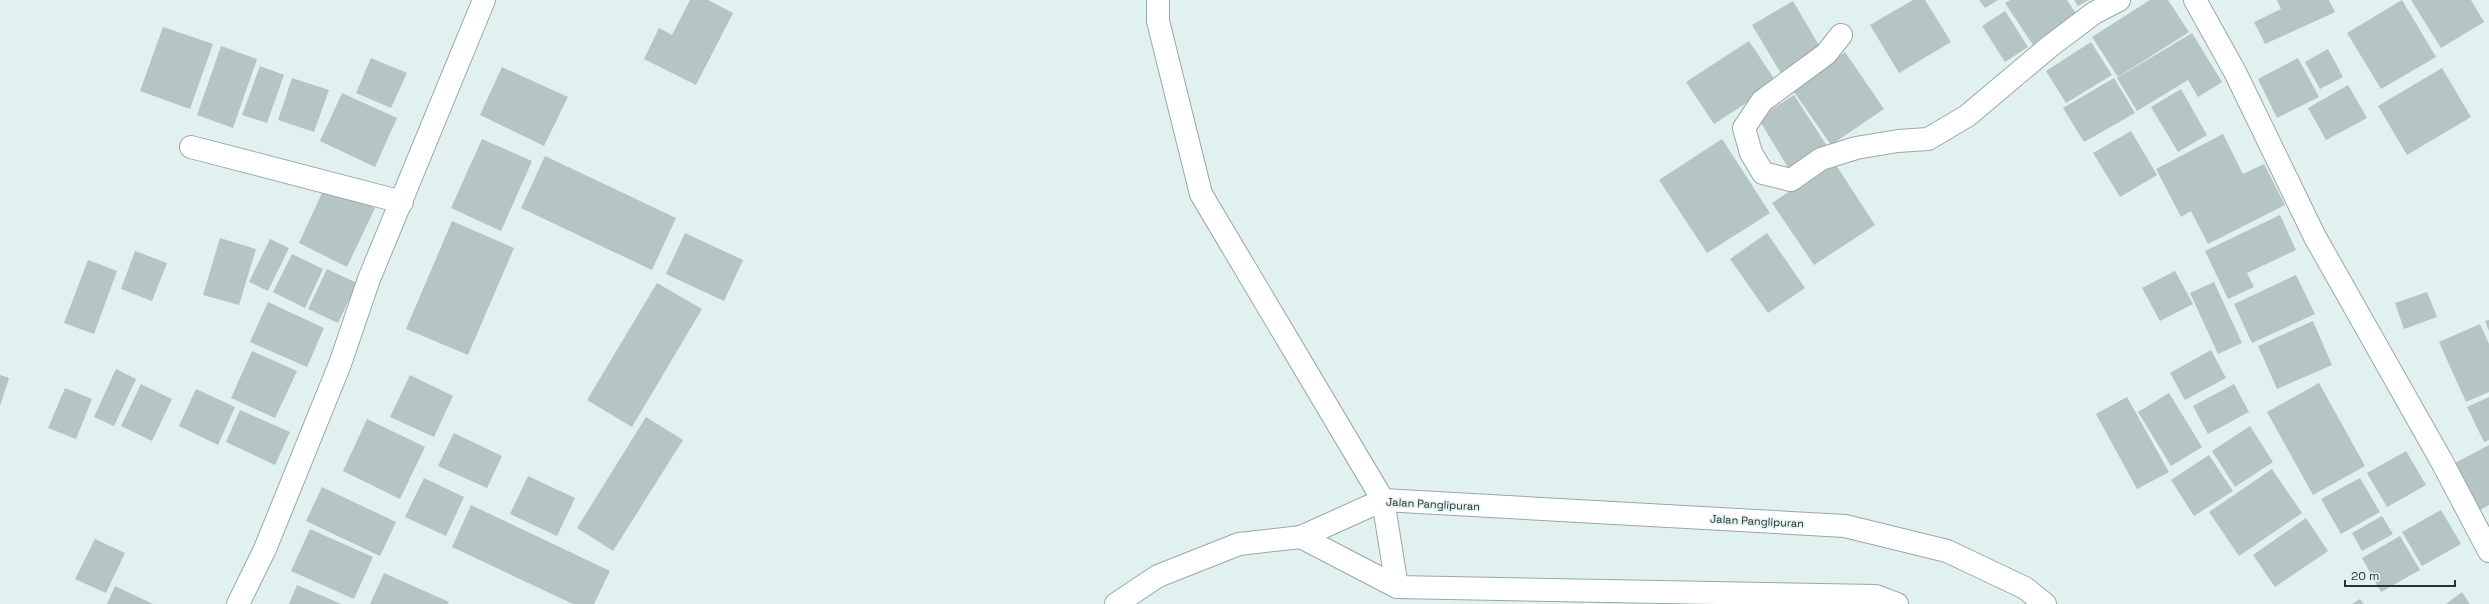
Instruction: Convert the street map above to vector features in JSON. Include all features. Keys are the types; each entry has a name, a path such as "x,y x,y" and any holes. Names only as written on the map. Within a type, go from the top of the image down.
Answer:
{"street":[{"path":"238,604 264,549 332,386 369,279 484,0"},
{"path":"1158,0 1158,21 1201,194 1384,500 1397,586"},
{"path":"1840,35 1826,54 1762,102 1744,128 1751,152 1763,173 1791,180 1821,159 1856,148 1898,141 1928,140 1967,116 2049,47 2094,13 2120,0"},
{"path":"2195,0 2235,72 2315,237 2441,460 2489,552"},
{"path":"191,147 402,202"},
{"name":"Jalan Panglipuran","path":"1116,604 1158,576 1239,544 1301,537 1384,500 1845,526 1946,551 2025,588 2045,604"},
{"path":"1301,537 1397,586 1876,596 1897,604"}],"building":[{"path":"690,0 708,0 733,13 696,85 644,59 659,28 672,35"},
{"path":"1913,0 1925,0 1951,42 1899,73 1870,25"},
{"path":"1979,0 1998,0 1985,8"},
{"path":"2010,0 2067,0 2079,18 2035,48 2005,3"},
{"path":"2074,0 2089,0 2078,6"},
{"path":"2150,0 2168,0 2189,32 2118,77 2092,37"},
{"path":"2277,0 2329,0 2335,12 2265,44 2254,22 2281,9"},
{"path":"2402,0 2436,57 2381,89 2347,33"},
{"path":"2411,0 2471,0 2484,22 2441,48"},
{"path":"1793,1 1823,52 1782,75 1752,25"},
{"path":"2005,11 2028,47 2005,62 1982,26"},
{"path":"163,27 213,44 190,109 140,91"},
{"path":"2192,33 2222,82 2198,97 2188,80 2137,111 2117,78"},
{"path":"1749,41 1777,83 1714,124 1686,82"},
{"path":"2091,42 2112,75 2066,103 2046,71"},
{"path":"221,46 257,59 233,128 197,115"},
{"path":"2328,49 2343,77 2320,89 2305,62"},
{"path":"1845,52 1884,109 1831,145 1792,89"},
{"path":"371,58 407,73 391,108 356,93"},
{"path":"2298,58 2319,97 2277,118 2258,79"},
{"path":"260,66 284,75 267,123 242,115"},
{"path":"502,67 568,97 544,146 480,115"},
{"path":"2442,68 2471,117 2407,155 2378,106"},
{"path":"292,78 329,90 314,132 278,120"},
{"path":"2114,78 2135,113 2084,142 2063,108"},
{"path":"2348,85 2367,118 2326,140 2308,108"},
{"path":"2181,89 2207,135 2178,152 2151,107"},
{"path":"342,93 397,118 375,167 320,141"},
{"path":"1794,95 1827,146 1789,169 1758,118"},
{"path":"2131,131 2157,175 2120,197 2093,153"},
{"path":"2223,134 2243,174 2264,164 2285,205 2208,244 2191,211 2181,217 2156,169"},
{"path":"482,139 532,161 501,231 451,208"},
{"path":"1722,139 1770,213 1707,253 1659,180"},
{"path":"545,156 676,218 652,270 521,208"},
{"path":"1834,162 1875,225 1814,265 1772,203"},
{"path":"326,184 375,208 347,267 299,243"},
{"path":"2280,215 2296,250 2247,273 2254,287 2228,299 2205,251"},
{"path":"452,221 514,248 468,355 406,329"},
{"path":"685,233 743,260 724,301 666,274"},
{"path":"1767,233 1805,288 1768,313 1730,259"},
{"path":"220,238 256,249 239,305 203,295"},
{"path":"270,239 289,248 268,291 249,282"},
{"path":"135,251 167,263 152,301 121,289"},
{"path":"292,254 323,269 305,308 273,292"},
{"path":"88,260 117,271 94,334 64,323"},
{"path":"327,269 357,283 338,323 308,309"},
{"path":"2175,271 2193,304 2160,321 2142,288"},
{"path":"2296,275 2315,314 2252,343 2234,304"},
{"path":"2214,282 2242,343 2218,354 2190,293"},
{"path":"657,283 702,309 632,427 587,400"},
{"path":"2427,292 2437,317 2404,329 2395,303"},
{"path":"268,302 324,328 307,367 250,342"},
{"path":"2489,320 2489,331 2485,321"},
{"path":"2313,321 2332,365 2277,389 2258,346"},
{"path":"2480,324 2489,344 2489,392 2466,402 2439,342"},
{"path":"2211,350 2226,378 2185,400 2170,373"},
{"path":"252,351 297,371 275,418 231,398"},
{"path":"116,369 136,379 114,426 94,417"},
{"path":"0,375 9,378 0,406"},
{"path":"410,375 453,396 434,437 390,417"},
{"path":"2319,383 2365,466 2313,495 2267,412"},
{"path":"141,384 172,399 152,441 121,426"},
{"path":"2234,384 2249,412 2208,434 2193,406"},
{"path":"65,388 92,399 76,439 48,428"},
{"path":"196,389 235,407 218,445 179,426"},
{"path":"2169,393 2202,447 2171,466 2138,412"},
{"path":"2127,397 2169,472 2137,489 2096,414"},
{"path":"2489,397 2489,440 2484,442 2467,407"},
{"path":"240,410 290,432 275,465 226,442"},
{"path":"646,417 683,440 613,551 577,528"},
{"path":"367,419 425,447 400,499 343,471"},
{"path":"2250,426 2273,462 2235,487 2212,451"},
{"path":"454,433 502,456 487,488 438,466"},
{"path":"2489,445 2489,505 2480,510 2455,463"},
{"path":"2406,451 2426,485 2387,507 2367,473"},
{"path":"2209,455 2233,491 2194,516 2171,480"},
{"path":"2272,469 2302,513 2239,556 2209,512"},
{"path":"528,476 575,498 557,536 510,514"},
{"path":"424,478 464,497 446,536 405,517"},
{"path":"2360,478 2380,512 2341,534 2321,499"},
{"path":"322,487 396,522 380,556 306,521"},
{"path":"471,505 610,571 594,604 573,604 452,547"},
{"path":"2441,510 2461,544 2422,566 2402,532"},
{"path":"2382,516 2393,534 2362,551 2352,533"},
{"path":"2306,518 2328,551 2275,587 2253,555"},
{"path":"310,529 373,557 354,599 291,571"},
{"path":"2400,536 2420,570 2381,592 2362,558"},
{"path":"95,539 125,553 106,593 75,579"},
{"path":"384,573 449,602 448,604 370,604"},
{"path":"297,585 341,604 289,604"},
{"path":"115,586 153,604 107,604"},
{"path":"2462,592 2470,604 2446,604"},
{"path":"2360,599 2364,604 2352,604"}]}
